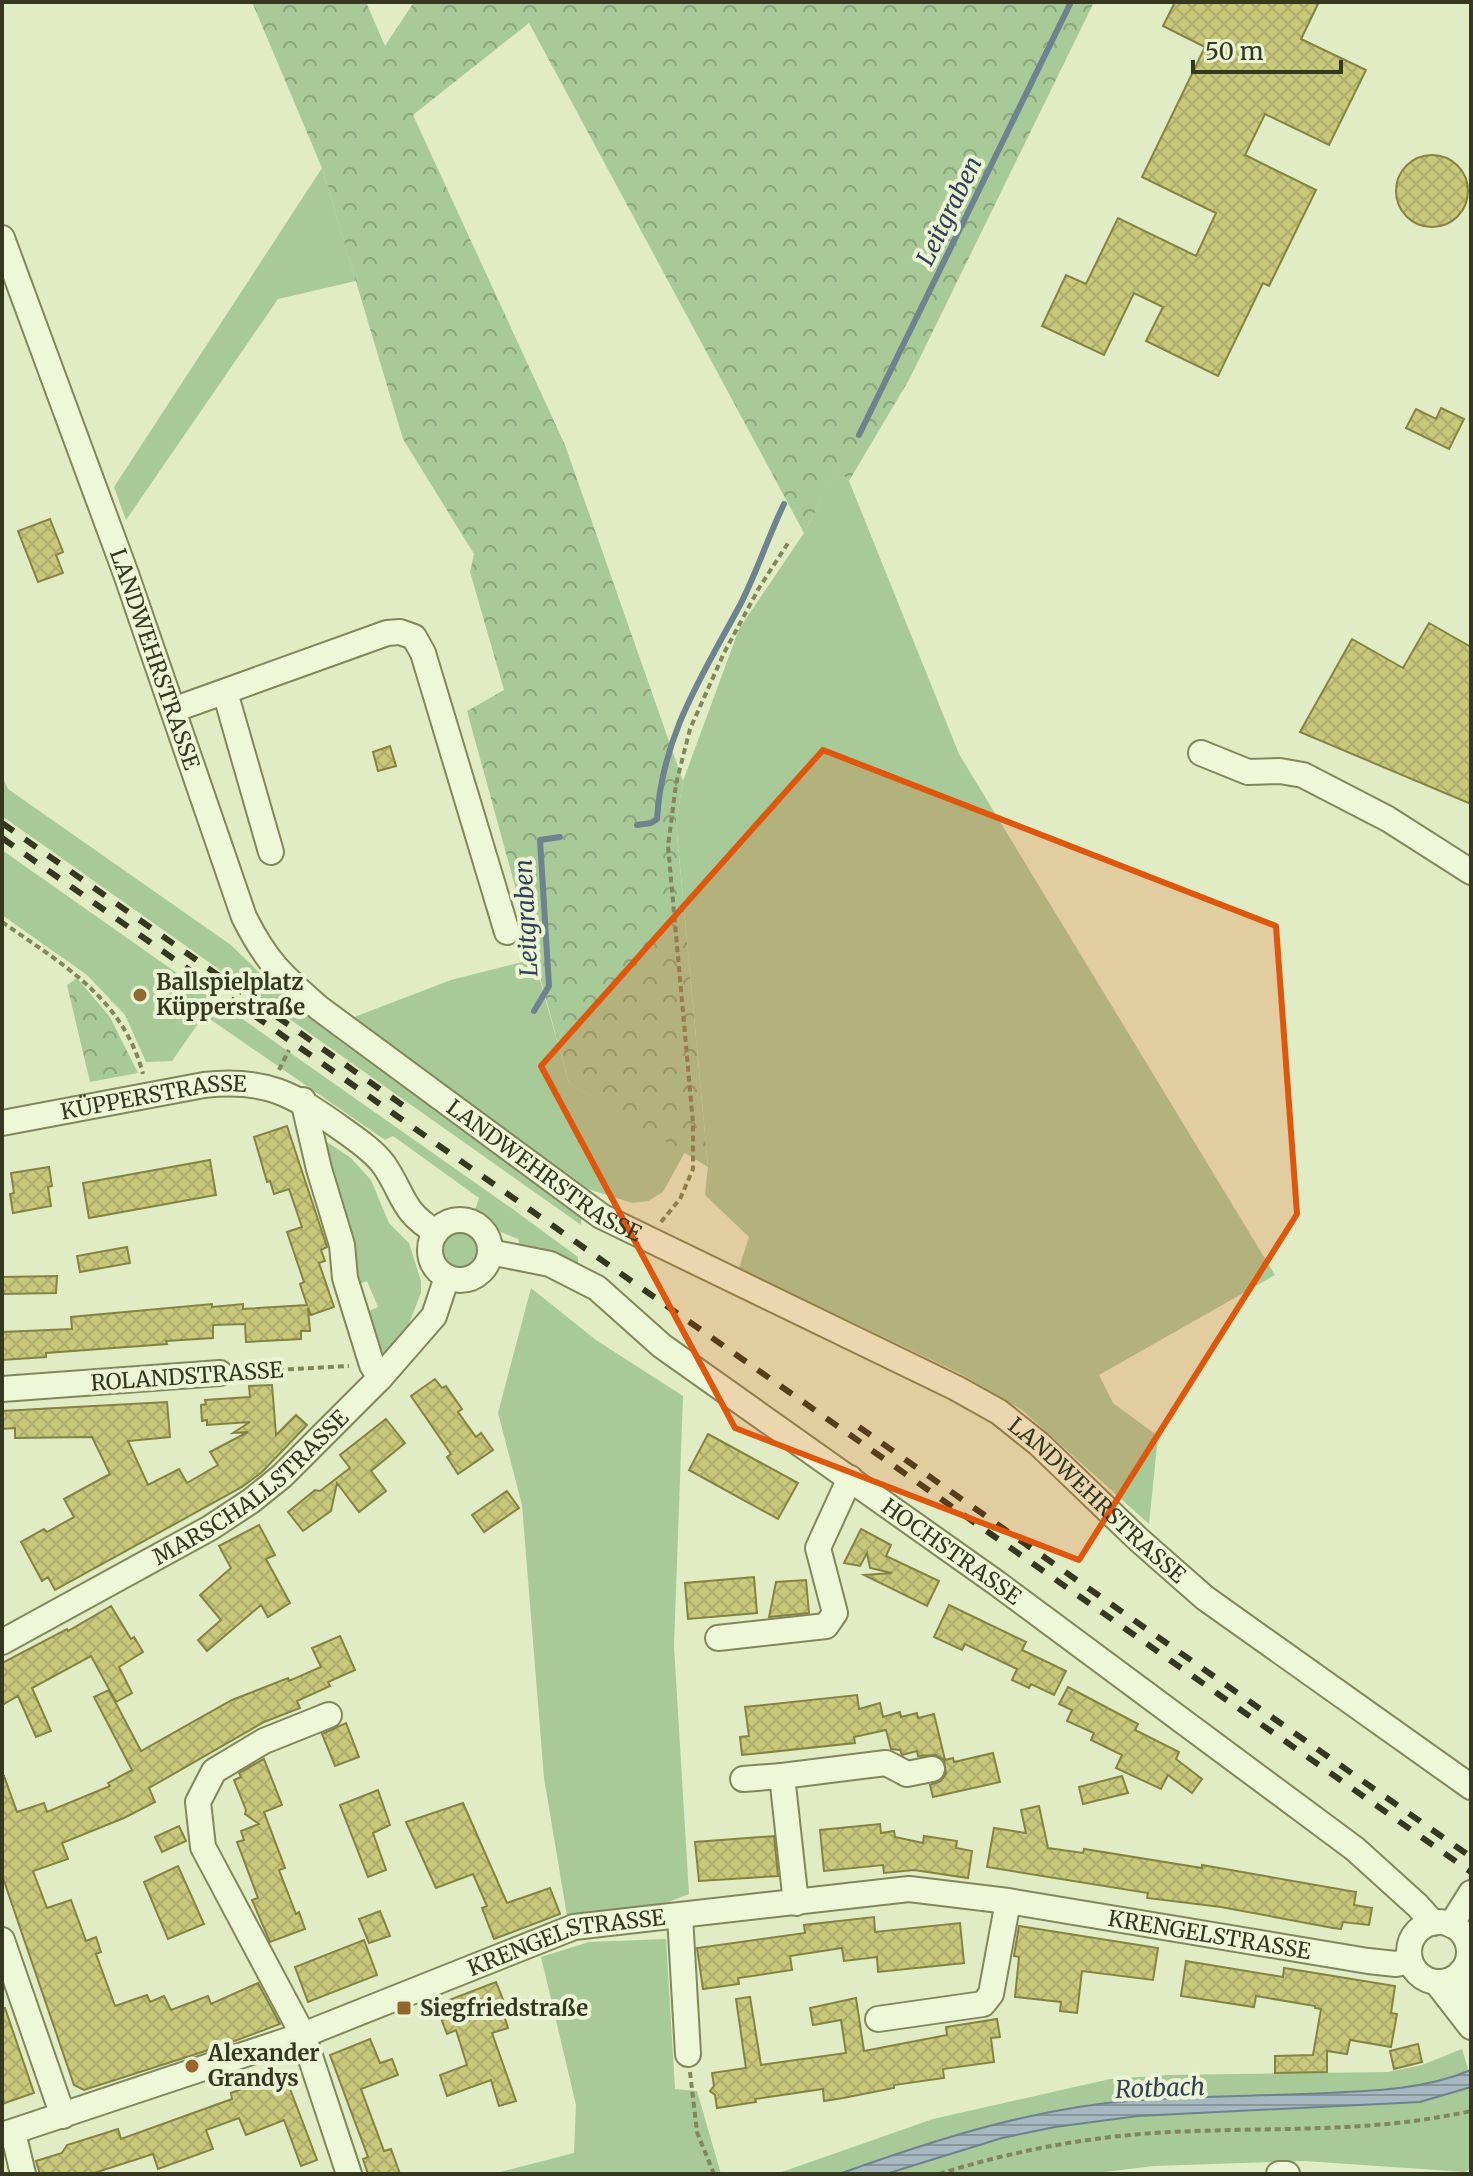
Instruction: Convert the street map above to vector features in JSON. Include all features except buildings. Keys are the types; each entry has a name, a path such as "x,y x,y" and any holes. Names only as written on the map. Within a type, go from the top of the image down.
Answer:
{"street":[{"name":"LANDWEHRSTRASSE","path":"2,238 126,574 244,917 259,947 278,973 319,1008 601,1216 956,1388 999,1412 1059,1462 1139,1540 1205,1598 1471,1787"},
{"path":"173,710 387,633 400,632 414,637 423,653 507,932"},
{"path":"225,692 271,852"},
{"path":"1201,753 1248,772 1280,771 1303,775 1388,819 1471,872"},
{"name":"KÜPPERSTRASSE","path":"2,1123 230,1082 254,1085 303,1100 354,1138 383,1164 405,1207 436,1232"},
{"path":"303,1100 319,1169 342,1245 345,1278 376,1372"},
{"path":"462,1220 483,1230 489,1240 490,1252 480,1273 470,1279 458,1280 437,1270 431,1260 430,1248 436,1232 450,1221 462,1220"},
{"name":"HOCHSTRASSE","path":"490,1252 550,1264 597,1288 662,1346 998,1584 1355,1849 1393,1885 1442,1924"},
{"name":"MARSCHALLSTRASSE","path":"2,1642 210,1528 282,1476 376,1372 434,1316 447,1277"},
{"name":"ROLANDSTRASSE","path":"2,1389 220,1373"},
{"path":"718,1638 826,1626 835,1613 818,1548 850,1478"},
{"path":"329,1715 264,1741 214,1771 198,1802 203,1847 303,2035 349,2174"},
{"path":"743,1779 886,1763 907,1774 932,1769"},
{"path":"782,1776 796,1903"},
{"name":"HOCHSTRASSE","path":"1393,1885 1411,1949"},
{"name":"KRENGELSTRASSE","path":"23,2174 7,2133 303,2035 574,1927 909,1889 1008,1901 1368,1961 1396,1964 1411,1949"},
{"path":"1442,1924 1471,1893"},
{"path":"878,2019 983,2004 991,1994 1008,1901"},
{"path":"680,1916 688,2054"},
{"path":"1436,1982 1445,1981 1461,1972 1468,1955 1465,1937 1442,1924 1425,1926 1411,1949 1420,1975 1436,1982 1471,2027"},
{"path":"2,1940 63,2116"},
{"path":"1461,1972 1471,2000"},
{"path":"1279,2174 1287,2174"}],"path":[{"path":"647,1239 680,1199 693,1169 693,1123 668,846 676,784 690,729 724,653 759,588 790,540"},
{"path":"2,922 85,980 119,1019 140,1062 149,1097"},
{"path":"277,1072 289,1050"},
{"name":"ROLANDSTRASSE","path":"220,1373 376,1372"},
{"path":"688,2054 697,2132 714,2174"},
{"path":"941,2174 1043,2147 1101,2138 1157,2133 1342,2129 1402,2124 1471,2111"}],"highlighted area":[{"path":"823,750 1276,926 1297,1214 1079,1560 735,1428 541,1066"}],"green space":[{"path":"252,2 366,2 385,46 414,2 1094,2 910,378 849,481 838,468 804,533 529,23 413,115 565,445 683,781 676,823 708,1167 569,1083 467,711 504,690 470,572 474,554 403,439 322,168"},
{"path":"322,168 356,281 278,299 126,520 114,487"},
{"path":"838,467 849,481 959,754 1275,1275 1099,1375 1113,1403 1158,1436 1149,1524 1022,1410 963,1375 739,1268 749,1237 705,1195 708,1166 676,823 683,781 739,629 804,533"},
{"path":"2,776 8,789 231,945 269,982 582,1212 581,1225 2,816"},
{"path":"2,850 514,1210 578,1257 578,1265 520,1246 518,1239 501,1232 475,1210 479,1198 393,1136 385,1140 204,1015 172,1061 146,1062 125,1015 87,975 2,915"},
{"path":"534,959 569,1083 685,1152 663,1192 648,1201 632,1203 566,1182 349,1019 451,980"},
{"path":"77,978 110,1017 138,1073 90,1082 67,985"},
{"path":"322,1139 350,1157 371,1180 389,1223 409,1243 421,1281 421,1293 406,1331 381,1356 362,1314 378,1307 367,1281 353,1286"},
{"path":"459,1229 475,1235 481,1251 475,1267 459,1273 443,1267 437,1251 443,1235"},
{"path":"531,1288 596,1340 683,1396 674,1646 689,1894 651,1909 567,1916 544,1778 522,1505 498,1413"},
{"path":"666,1939 675,2089 697,2091 721,2174 493,2174 574,2153 576,2105 541,1957 589,1942"},
{"path":"1462,2049 1471,2079 1471,2168 1465,2172 1304,2161 1154,2166 1088,2174 776,2174 933,2119 1110,2079 1167,2075 1388,2072 1422,2065"}],"shaded area":[{"path":"1471,2070 1471,2087 1420,2102 1138,2116 1002,2138 886,2174 839,2174 987,2126 1063,2110 1140,2100 1382,2090 1419,2085"}],"waterway":[{"name":"Leitgraben","path":"859,435 1071,2"},
{"name":"Leitgraben","path":"637,825 657,819 660,789 675,734 698,682 746,593 784,504"},
{"name":"Leitgraben","path":"534,1011 549,986 540,840 560,837"}],"railway":[{"path":"2,823 411,1111"},
{"path":"2,838 1471,1872"},
{"path":"859,1427 1471,1857"}],"place":[{"name":"Ballspielplatz Küpperstraße","path":"140,995"},
{"name":"Siegfriedstraße","path":"404,2008"},
{"name":"Alexander Grandys","path":"192,2066"}],"water label":[{"name":"Rotbach","path":"1160,2088"}]}
